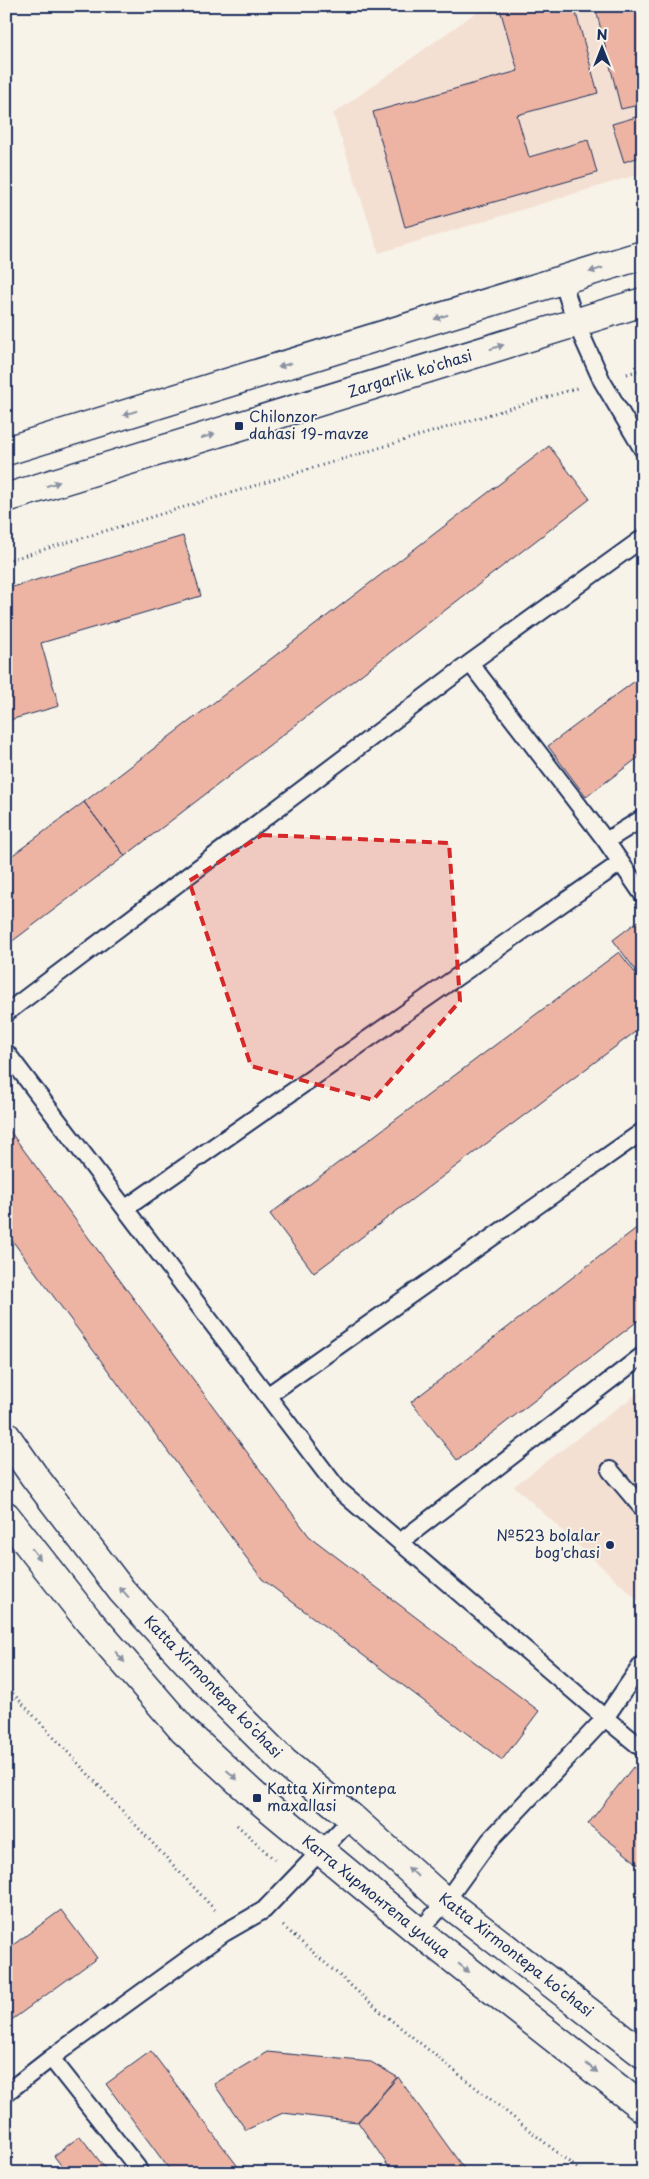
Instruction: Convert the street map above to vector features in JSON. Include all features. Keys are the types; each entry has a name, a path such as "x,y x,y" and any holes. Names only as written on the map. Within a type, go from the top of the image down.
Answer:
{"main road":[{"path":"6,451 643,255"},
{"name":"Zargarlik ko'chasi","path":"6,498 643,302"},
{"name":"Katta Xirmontepa koʻchasi","path":"6,1436 34,1476 129,1598 224,1702 271,1748 446,1901 643,2054"},
{"name":"Катта Хирмонтепа улица","path":"6,1516 88,1620 184,1731 320,1852 643,2108"}],"lane":[{"path":"562,280 576,323 602,381 643,450"},
{"path":"6,1013 470,663 643,538"},
{"path":"470,663 606,841 643,895"},
{"path":"606,841 643,818"},
{"path":"126,1208 620,863"},
{"path":"6,1052 338,1489 643,1749"},
{"path":"267,1396 643,1131"},
{"path":"400,1542 643,1355"},
{"path":"610,1470 643,1509"},
{"path":"419,1932 446,1901 490,1840 605,1718 643,1663"},
{"path":"6,2093 51,2058 224,1933 264,1910 352,1818"},
{"path":"51,2058 137,2166 140,2173"}],"path":[{"path":"6,560 643,369"},
{"path":"6,1686 213,1910 264,1910 381,2012 583,2173"},
{"path":"237,1825 294,1878"}],"highlighted area":[{"path":"262,835 449,843 460,1001 373,1100 251,1066 189,881"}],"shaded area":[{"path":"485,6 643,6 643,173 379,253 333,114"},
{"name":"№523 bolalar bog'chasi","path":"643,1389 643,1605 514,1486"}],"building":[{"path":"499,6 574,6 598,93 517,115 529,157 588,140 597,173 405,227 373,112 518,71"},
{"path":"595,6 643,6 643,104 621,109"},
{"path":"643,115 643,156 624,162 612,124"},
{"path":"549,446 590,499 125,856 84,802"},
{"path":"183,536 201,596 41,643 59,706 6,721 6,589"},
{"path":"643,675 643,754 586,797 548,746"},
{"path":"84,802 125,856 6,946 6,860"},
{"path":"638,921 643,928 643,980 613,940"},
{"path":"619,952 643,983 643,1026 314,1273 270,1214"},
{"path":"6,1126 309,1536 539,1711 502,1760 262,1579 6,1232"},
{"path":"643,1223 643,1317 457,1460 411,1402"},
{"path":"633,1767 643,1775 643,1868 588,1824"},
{"path":"61,1910 97,1958 6,2024 6,1950"},
{"path":"151,2051 239,2168 233,2173 172,2173 106,2084"},
{"path":"267,2052 371,2062 397,2077 357,2122 283,2113 246,2130 214,2084"},
{"path":"398,2077 467,2173 393,2173 358,2122"},
{"path":"80,2136 105,2168 99,2173 67,2173 54,2156"}],"place":[{"name":"Chilonzor dahasi 19-mavze","path":"239,426"},
{"name":"№523 bolalar bog'chasi","path":"610,1545"},
{"name":"Katta Xirmontepa maxallasi","path":"257,1798"}]}
